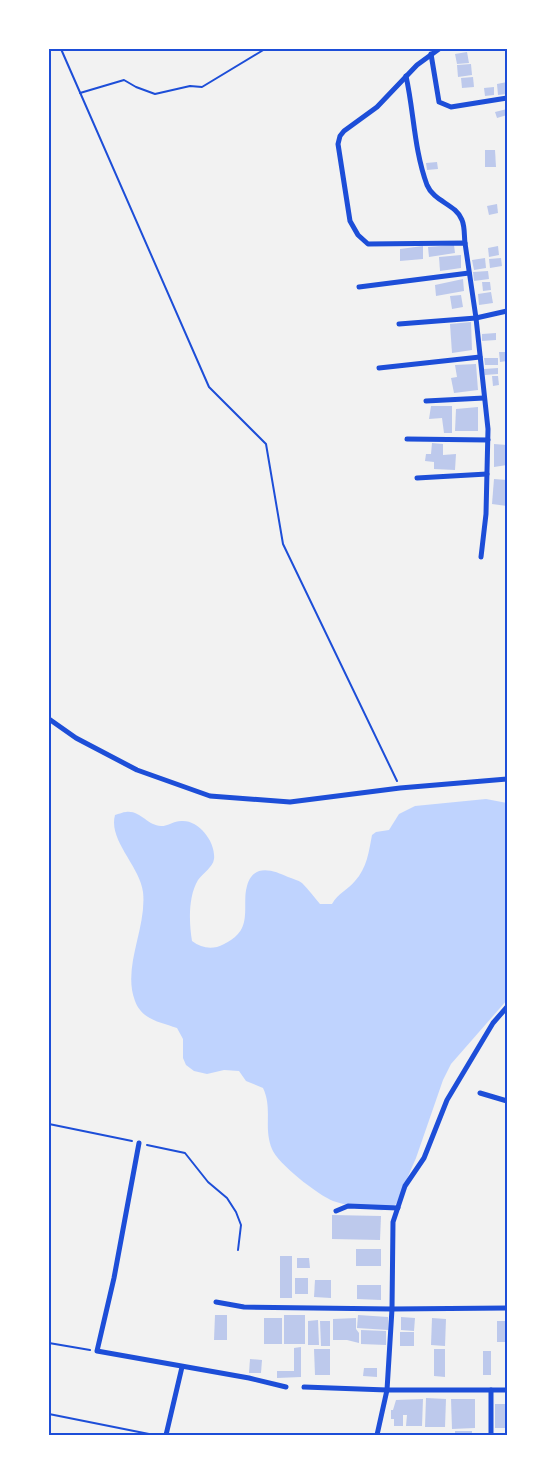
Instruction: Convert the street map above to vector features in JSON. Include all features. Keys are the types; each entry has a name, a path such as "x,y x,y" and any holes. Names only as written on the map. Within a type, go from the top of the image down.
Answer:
{"street":[{"path":"439,49 430,54 406,76 377,107 340,136 338,144 350,221 358,235 368,244 465,243"},
{"path":"430,54 439,102 443,105 451,107 507,98"},
{"path":"406,76 423,172 428,188 438,199 457,211 462,221 476,318 488,440 486,514 481,557"},
{"path":"359,287 468,273"},
{"path":"400,324 476,318 507,311"},
{"path":"379,368 480,357"},
{"path":"426,402 484,398"},
{"path":"407,439 488,440"},
{"path":"417,478 488,474"},
{"path":"49,720 76,738 137,770 210,796 290,802 400,788 507,779"},
{"path":"377,1435 387,1390 392,1309 393,1222 406,1186 424,1158 447,1100 493,1023 507,1007"},
{"path":"480,1093 507,1101"},
{"path":"139,1143 114,1278 97,1351 249,1378 286,1387"},
{"path":"336,1211 348,1206 398,1208"},
{"path":"216,1302 244,1307 507,1308"},
{"path":"166,1435 182,1367"},
{"path":"304,1388 507,1390"},
{"path":"490,1435 491,1390"}],"path":[{"path":"61,49 209,387 266,444 283,544 400,788"},
{"path":"80,93 124,80 154,94 190,86 202,87 265,49"},
{"path":"49,1124 185,1153 208,1182 227,1198 236,1212 241,1225 238,1250"},
{"path":"49,1343 97,1351"},
{"path":"49,1414 154,1435"}],"water":[{"path":"486,799 507,803 507,1000 451,1064 443,1080 416,1158 396,1204 389,1209 379,1210 333,1201 299,1178 275,1155 269,1141 267,1103 263,1088 246,1081 239,1071 224,1070 207,1074 194,1071 186,1065 183,1058 183,1039 177,1028 152,1019 138,1007 132,988 131,975 142,919 143,892 141,882 116,834 115,815 125,812 136,813 152,824 161,826 180,821 189,822 206,834 212,846 214,859 212,865 198,880 192,894 190,926 192,941 210,948 228,942 242,928 245,918 247,886 254,874 259,871 276,872 297,880 305,886 320,904 332,904 362,871 367,859 372,835 376,832 389,830 399,814 415,806"}],"building":[{"path":"467,52 469,63 457,64 455,54"},
{"path":"471,64 472,75 458,77 457,65"},
{"path":"473,77 474,87 462,88 461,78"},
{"path":"507,82 507,94 498,95 497,84"},
{"path":"494,87 494,95 485,96 484,88"},
{"path":"507,109 507,115 497,118 495,112"},
{"path":"485,150 495,150 496,167 485,167"},
{"path":"437,162 438,169 427,170 426,163"},
{"path":"497,204 498,213 489,215 487,206"},
{"path":"454,245 455,253 429,257 428,247"},
{"path":"423,246 423,259 400,261 400,249"},
{"path":"498,246 499,255 489,257 488,248"},
{"path":"461,255 461,268 440,271 439,257"},
{"path":"485,258 486,268 474,270 472,260"},
{"path":"501,258 502,266 490,268 489,259"},
{"path":"488,271 489,279 474,281 473,272"},
{"path":"463,279 464,291 436,296 435,285"},
{"path":"482,282 490,282 491,290 483,291"},
{"path":"491,292 493,303 479,305 478,294"},
{"path":"461,295 463,307 452,309 450,296"},
{"path":"471,322 472,350 452,353 450,324"},
{"path":"496,333 496,340 482,341 482,334"},
{"path":"499,352 507,352 507,361 500,362"},
{"path":"484,358 498,358 498,365 485,365"},
{"path":"476,364 478,390 454,393 451,378 457,377 455,365"},
{"path":"498,368 498,374 485,375 484,369"},
{"path":"492,376 498,376 499,385 493,386"},
{"path":"431,406 452,406 452,433 444,433 442,418 429,419"},
{"path":"478,407 478,431 455,431 456,409"},
{"path":"432,443 443,444 443,455 456,454 455,470 434,469 434,462 425,461 426,454 431,454"},
{"path":"494,444 507,445 507,465 494,467"},
{"path":"494,479 507,480 507,506 492,504"},
{"path":"332,1215 381,1216 380,1240 332,1239"},
{"path":"356,1249 381,1249 381,1266 356,1266"},
{"path":"280,1256 292,1256 292,1298 280,1298"},
{"path":"297,1258 309,1258 310,1268 297,1268"},
{"path":"295,1278 308,1278 308,1294 295,1294"},
{"path":"315,1280 331,1280 331,1298 314,1297"},
{"path":"357,1285 381,1285 381,1300 357,1299"},
{"path":"215,1315 227,1315 227,1340 214,1340"},
{"path":"284,1315 305,1315 305,1344 284,1344"},
{"path":"358,1315 388,1317 388,1330 357,1328"},
{"path":"401,1317 415,1318 414,1331 401,1330"},
{"path":"264,1318 282,1318 282,1344 264,1344"},
{"path":"356,1318 359,1343 347,1340 333,1340 333,1319"},
{"path":"432,1318 446,1319 445,1346 431,1345"},
{"path":"318,1320 319,1345 308,1345 308,1321"},
{"path":"320,1321 330,1321 330,1346 321,1346"},
{"path":"497,1321 507,1321 507,1342 497,1342"},
{"path":"361,1330 386,1331 386,1345 361,1344"},
{"path":"400,1332 414,1332 414,1346 400,1346"},
{"path":"301,1347 301,1377 277,1378 277,1371 294,1371 294,1348"},
{"path":"314,1349 330,1349 330,1375 315,1375"},
{"path":"434,1349 445,1349 445,1377 434,1376"},
{"path":"483,1351 491,1351 491,1375 483,1375"},
{"path":"250,1359 262,1360 261,1373 249,1373"},
{"path":"364,1368 377,1368 377,1377 363,1376"},
{"path":"426,1398 446,1399 445,1427 425,1427"},
{"path":"423,1399 422,1426 406,1426 407,1415 403,1415 403,1426 394,1426 394,1419 391,1419 391,1410 393,1410 396,1400"},
{"path":"451,1399 475,1399 475,1428 452,1429"},
{"path":"495,1404 507,1404 507,1428 495,1428"},
{"path":"455,1431 472,1431 472,1435 455,1435"}]}
